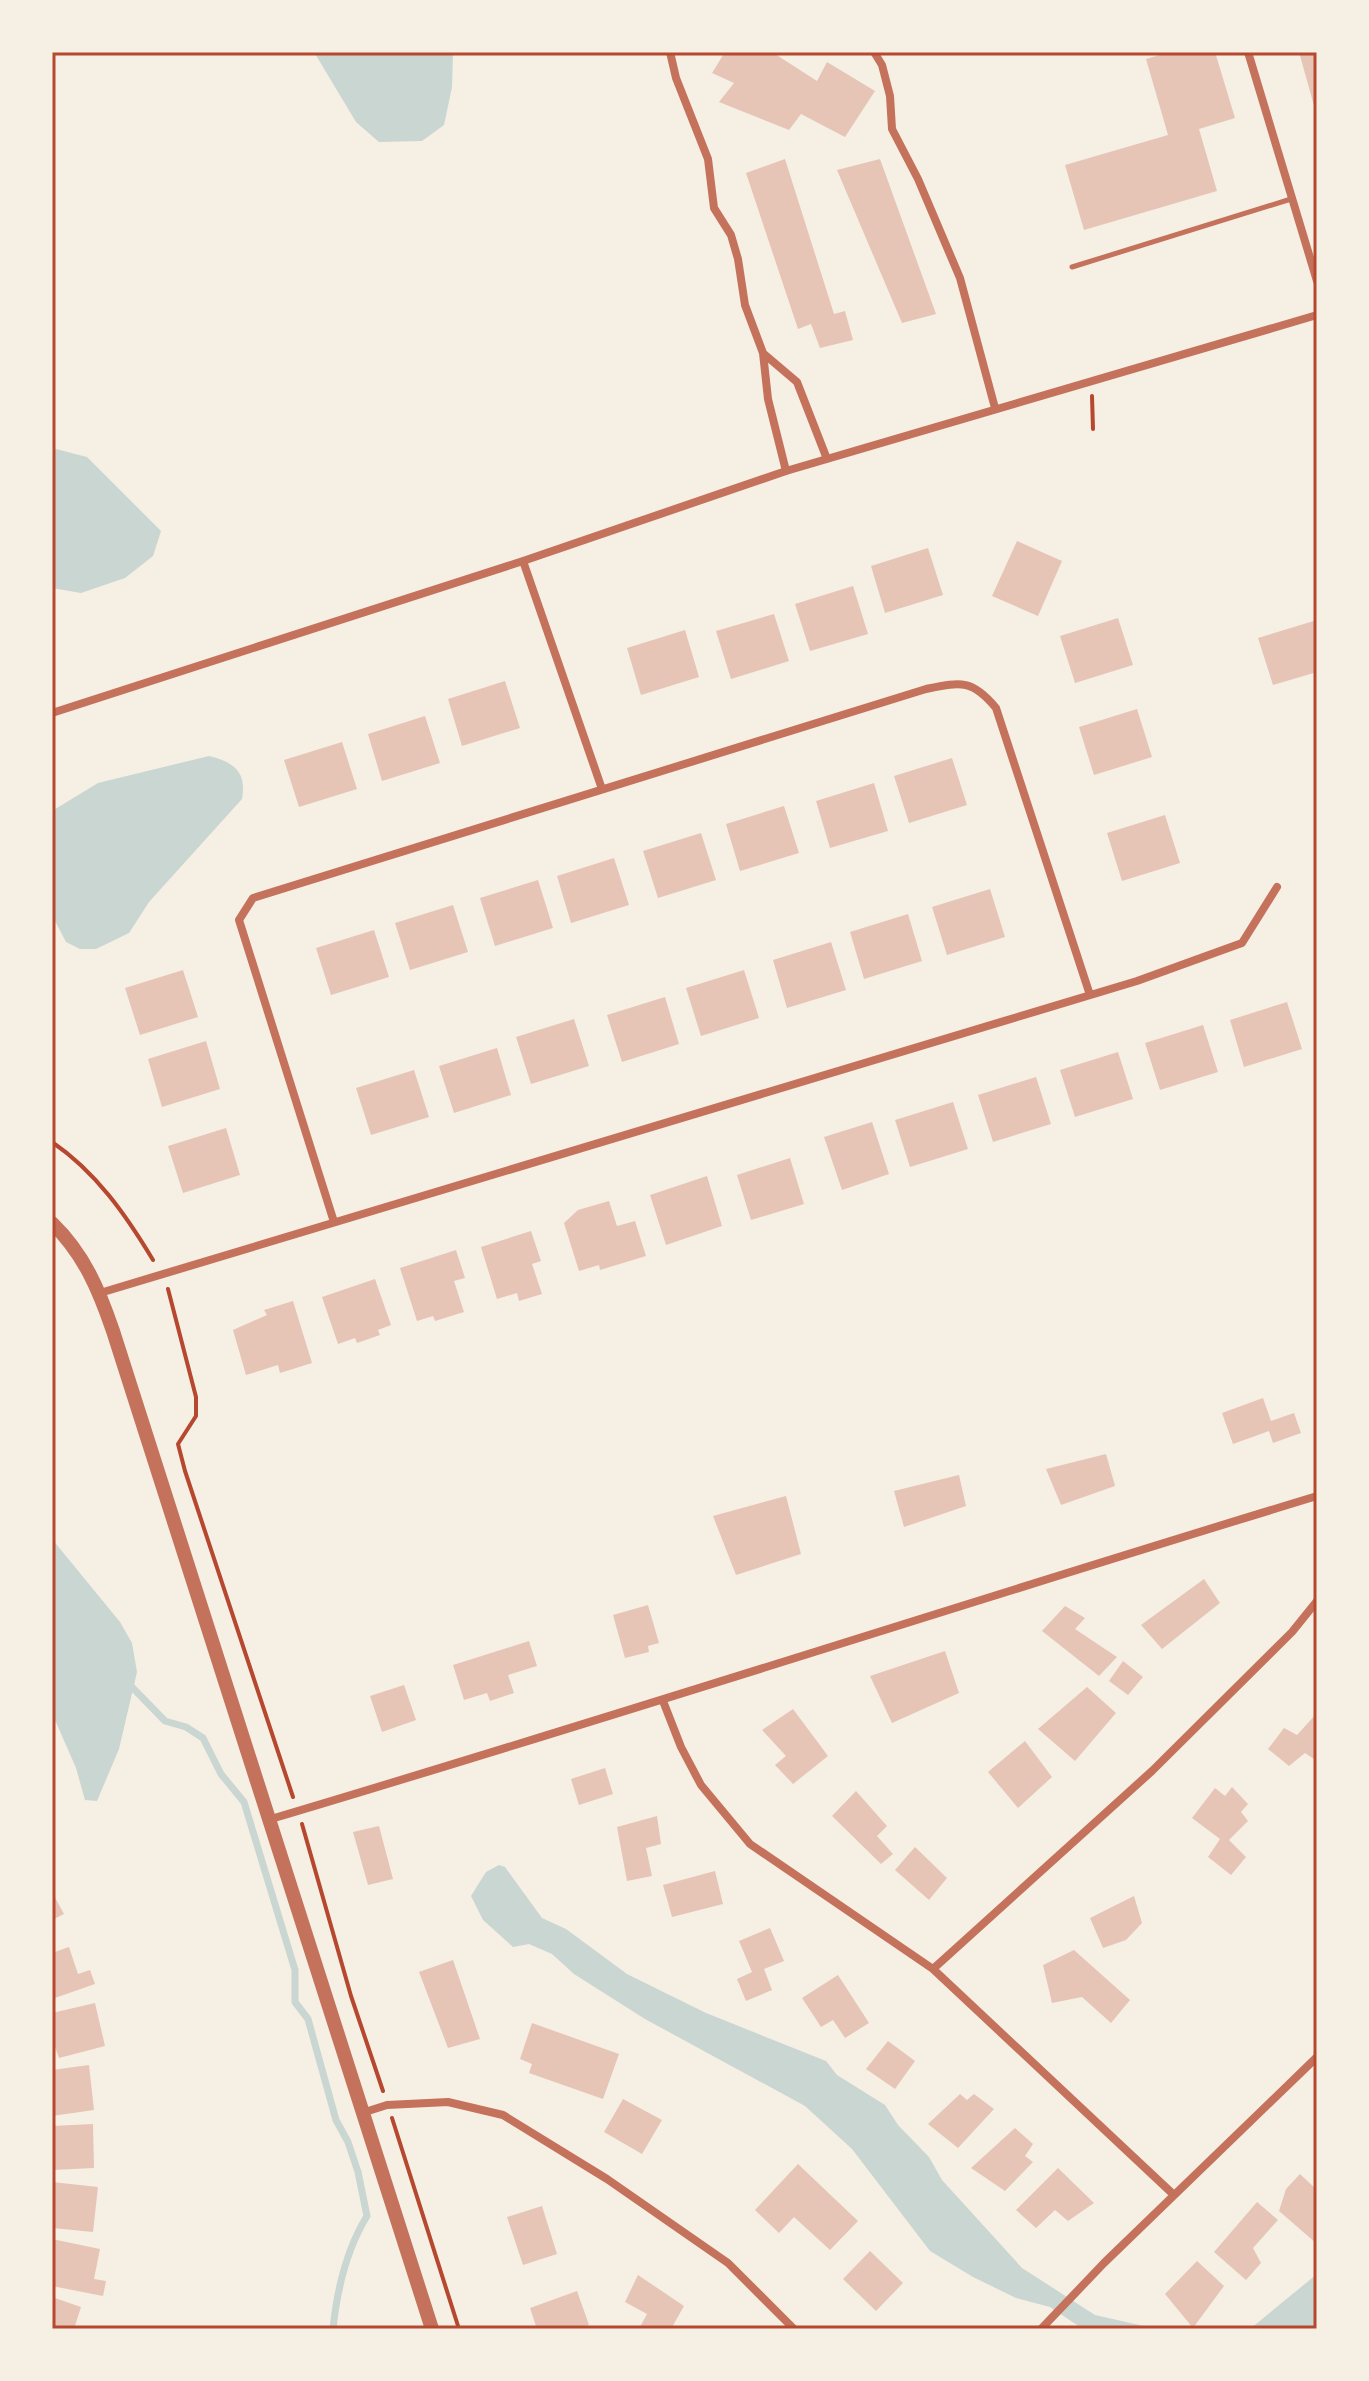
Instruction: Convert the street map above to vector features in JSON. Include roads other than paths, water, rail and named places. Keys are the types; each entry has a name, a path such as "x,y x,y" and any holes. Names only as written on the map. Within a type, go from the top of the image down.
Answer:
{"street":[{"path":"670,52 676,78 708,159 714,208 731,235 745,305 763,353 768,399 786,471"},
{"path":"874,52 882,65 890,96 892,129 918,179 960,278 995,408"},
{"path":"1248,52 1317,281"},
{"path":"52,713 523,561 786,471 1317,315"},
{"path":"763,353 797,382 827,459"},
{"path":"523,561 602,789"},
{"path":"334,1222 239,920 253,898 926,689 957,683 979,688 996,708 1090,995"},
{"path":"100,1293 1090,995 1242,943 1277,887"},
{"path":"52,1223 73,1245 100,1293 365,2112 432,2329"},
{"path":"271,1819 663,1701 923,1615 1317,1496"},
{"path":"933,1969 1152,1771 1292,1632 1317,1601"},
{"path":"663,1701 681,1747 701,1785 750,1844 933,1969 1174,2195"},
{"path":"1041,2329 1073,2293 1317,2057"},
{"path":"365,2112 387,2105 448,2102 503,2115 607,2179 728,2263 794,2329"}],"lane":[{"path":"1072,267 1292,198"}],"waterway":[{"path":"128,1683 165,1721 186,1727 203,1738 221,1774 244,1802 295,1970 295,2002 308,2019 336,2120 348,2142 358,2172 367,2216 353,2243 344,2271 333,2329"}]}
